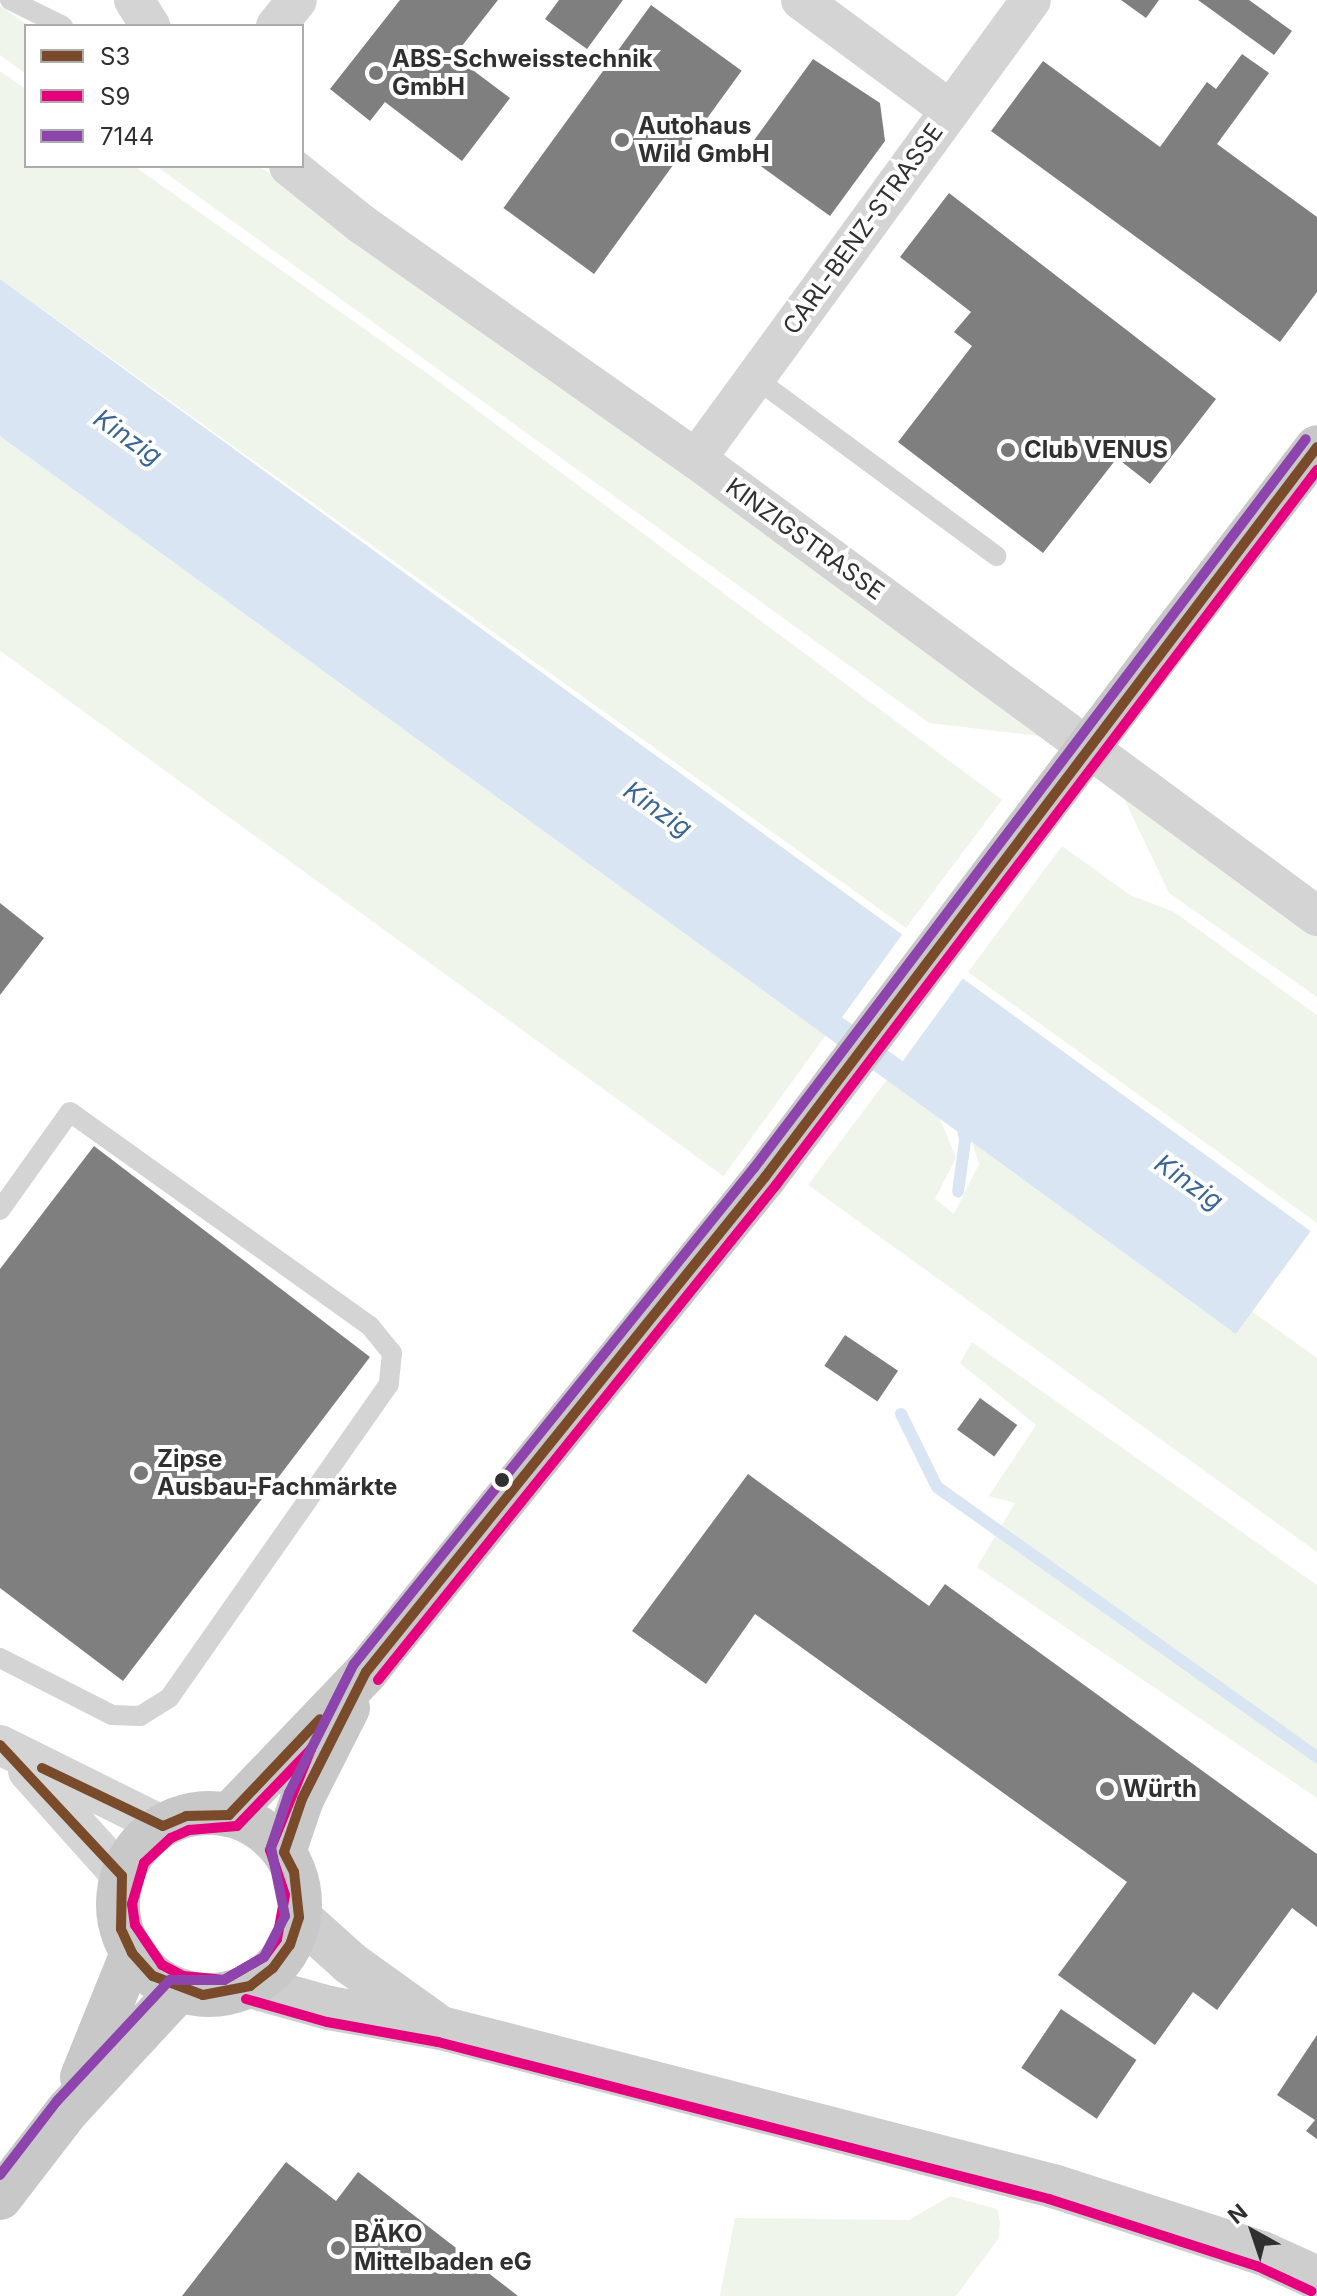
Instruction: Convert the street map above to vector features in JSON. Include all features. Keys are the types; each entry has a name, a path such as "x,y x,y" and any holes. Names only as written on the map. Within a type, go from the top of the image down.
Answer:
{"main road":[{"path":"229,1815 366,1672 765,1177 1317,447"},
{"path":"284,1852 302,1799 366,1672"},
{"path":"229,1815 269,1835 284,1852 294,1872 299,1917 282,1957 250,1986 227,1994 179,1990 153,1976 132,1953 121,1929 122,1876 132,1855 163,1826 186,1816 229,1815"},
{"path":"67,2111 132,1953"},
{"path":"0,2198 67,2111 179,1990"}],"street":[{"path":"134,0 149,24"},
{"path":"278,24 297,0"},
{"path":"801,0 950,110"},
{"name":"CARL-BENZ-STRASSE","path":"696,459 1031,0"},
{"name":"KINZIGSTRASSE","path":"292,168 363,225 696,459 1317,916"},
{"path":"6,1749 163,1826"},
{"path":"6,1749 122,1876"},
{"path":"299,1917 350,1963 441,2028"},
{"path":"250,1986 329,2008 441,2028 1053,2186 1262,2253 1317,2278"}],"lane":[{"path":"10,0 59,24"},
{"path":"755,378 996,556"},
{"path":"0,1210 70,1112 370,1326 392,1353 389,1384 169,1698 140,1716 112,1715 0,1658"}],"shaded area":[{"path":"0,6 26,24 24,73 0,55"},
{"path":"0,71 24,88 24,168 137,168 431,376 1002,800 906,928 0,279"},
{"path":"159,168 262,168 1047,737 929,723"},
{"path":"0,406 840,1016 723,1176 0,651"},
{"path":"1120,790 1317,935 1317,997 1169,893"},
{"path":"1062,846 1130,895 1174,912 1317,1015 1317,1223 968,972"},
{"path":"904,1057 930,1094 956,1158 935,1199 954,1214 979,1164 958,1101 1317,1358 1317,1552 808,1185"},
{"path":"972,1342 1317,1585 1317,1798 977,1567 1015,1503 989,1496 1036,1425 960,1363"},
{"path":"950,2196 997,2209 1000,2222 999,2238 956,2296 720,2296 735,2218 909,2220"}],"water":[{"name":"Kinzig","path":"0,279 1311,1231 1236,1334 0,436"}],"pier":[{"path":"909,925 970,969 903,1061 842,1017"}],"building":[{"path":"400,0 498,0 454,56 510,98 462,161 385,102 370,121 330,89"},
{"path":"559,0 623,0 587,49 545,19"},
{"path":"1121,0 1159,0 1146,18"},
{"path":"1198,0 1249,0 1292,31 1274,55"},
{"name":"Autohaus Wild GmbH","path":"651,5 742,71 594,274 503,208"},
{"path":"1242,54 1269,73 1217,144 1317,217 1317,292 1280,342 991,131 1043,61 1160,147 1207,82 1216,89"},
{"path":"813,59 880,103 885,141 830,216 744,154"},
{"path":"949,193 1216,399 1150,484 1117,458 1043,553 898,442 972,346 954,332 971,312 900,257"},
{"path":"0,903 44,938 0,995"},
{"name":"Zipse Ausbau-Fachmärkte","path":"94,1146 370,1357 123,1681 0,1588 0,1269"},
{"path":"845,1335 898,1371 877,1401 824,1366"},
{"path":"980,1398 1017,1425 994,1457 957,1430"},
{"path":"748,1474 929,1606 945,1584 1317,1854 1317,1927 1292,1908 1217,2010 1193,1992 1155,2045 1058,1975 1127,1882 755,1614 706,1684 632,1631"},
{"path":"1061,2009 1136,2060 1097,2119 1021,2068"},
{"path":"1317,2035 1317,2139 1306,2131 1315,2120 1277,2095"},
{"name":"BÄKO Mittelbaden eG","path":"286,2162 336,2201 358,2172 518,2296 182,2296"}],"waterway":[{"path":"956,1080 965,1141 958,1192"},
{"path":"901,1414 937,1487 1317,1757"}],"transit line":[{"name":"7144","path":"0,2175 57,2101 170,1980 224,1980 264,1957 285,1916 271,1847 289,1793 354,1664 754,1168 1306,439"},
{"name":"S3","path":"0,1745 122,1876 121,1929 132,1953 153,1976 203,1995 250,1986 273,1968 290,1945 299,1917 294,1872 284,1852 302,1799 366,1672 765,1177 1317,447"},
{"name":"S9","path":"378,1680 776,1185 1317,470"},
{"name":"S3","path":"42,1768 163,1826 186,1816 229,1815 320,1719"},
{"name":"S9","path":"311,1749 270,1850 285,1895 277,1939 264,1957 224,1980 183,1976 162,1965 135,1925 132,1904 144,1863 171,1838 189,1830 237,1826 311,1749"},
{"name":"S9","path":"246,1999 327,2022 438,2042 1049,2199 1257,2266 1311,2291"}],"place":[{"name":"ABS-Schweisstechnik GmbH","path":"376,73"},
{"name":"Autohaus Wild GmbH","path":"622,140"},
{"name":"Club VENUS","path":"1008,450"},
{"name":"Zipse Ausbau-Fachmärkte","path":"141,1473"},
{"name":"Würth","path":"1107,1789"},
{"name":"BÄKO Mittelbaden eG","path":"338,2248"}]}
